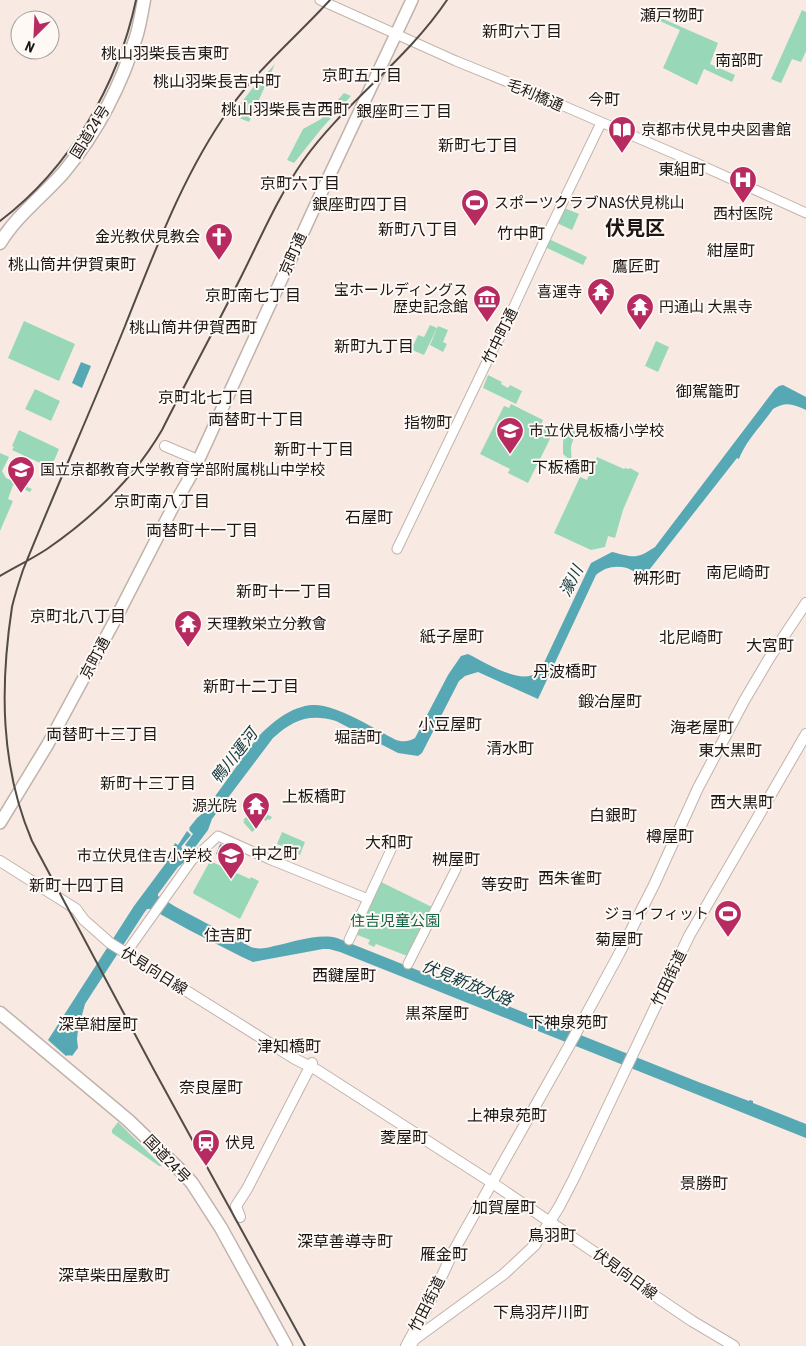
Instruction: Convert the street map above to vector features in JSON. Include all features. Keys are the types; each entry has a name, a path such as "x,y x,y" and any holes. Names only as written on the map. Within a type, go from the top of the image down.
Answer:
{"highway":[{"name":"国道24号","path":"0,243 14,224 72,162 95,128 123,73 137,33 144,0"},
{"name":"国道24号","path":"0,1013 128,1120 192,1183 221,1228 286,1346"}],"main road":[{"name":"京町通","path":"0,823 48,744 198,460 412,0"},
{"path":"165,446 198,460"},
{"name":"竹田街道","path":"406,1346 428,1308 453,1252 569,1046 650,893 698,788 744,700 806,603"},
{"name":"竹田街道","path":"410,1346 415,1339 504,1274 535,1245 550,1222 574,1178 689,936 806,734"},
{"name":"伏見向日線","path":"0,861 76,909 84,920 110,943 295,1059 313,1066"},
{"name":"伏見向日線","path":"297,1054 491,1182 665,1303 734,1346"},
{"path":"240,1217 236,1206 313,1066"},
{"path":"416,1326 422,1331 428,1330"}],"street":[{"name":"毛利橋通","path":"320,0 456,62 601,122 806,213"},
{"name":"竹中町通","path":"397,549 499,339 601,122"},
{"path":"124,952 192,860 218,836 368,898"},
{"path":"349,940 395,841"},
{"path":"408,964 456,869"}],"green space":[{"path":"802,10 806,12 806,51 801,62 792,59 781,83 771,79"},
{"path":"654,15 718,43 710,64 735,75 732,82 704,69 697,85 663,68 680,30 653,18"},
{"path":"275,64 249,122 232,115 251,90"},
{"path":"344,93 351,96 294,163 287,160 303,129 321,119"},
{"path":"564,208 579,214 572,230 557,223"},
{"path":"551,240 587,257 583,265 545,247 547,242"},
{"path":"24,321 75,344 59,381 8,358"},
{"path":"430,325 437,328 424,355 410,349 418,335 424,337"},
{"path":"438,326 448,330 443,342 447,344 443,352 430,345"},
{"path":"656,341 669,347 658,372 645,366"},
{"path":"488,375 502,382 501,384 508,388 510,385 522,391 516,404 483,388"},
{"path":"35,389 60,401 51,421 25,409"},
{"path":"511,404 543,420 540,427 553,433 528,483 508,473 510,469 480,454 504,406 509,408"},
{"path":"573,425 578,427 578,429 571,446 571,461 563,454 563,445 565,433"},
{"path":"19,430 59,449 51,468 12,450"},
{"path":"0,453 9,457 2,471 6,478 32,489 30,492 13,485 8,499 13,501 0,531"},
{"path":"597,457 624,469 630,468 639,473 623,510 615,538 608,536 605,547 591,550 554,533 580,477 587,480"},
{"path":"255,809 272,817 266,821 262,819 252,832 243,820"},
{"path":"282,832 305,842 300,855 277,844"},
{"path":"210,861 250,879 251,877 259,881 240,919 194,894 193,892"},
{"name":"住吉児童公園","path":"379,881 434,908 410,957 376,944 374,947 368,944 370,940 355,934"},
{"path":"118,1122 162,1166 159,1166 112,1133"}],"water":[{"path":"81,362 91,366 82,388 72,383"},
{"path":"783,385 806,397 806,410 789,404 777,406 773,409 749,440 739,459 737,458 646,574 627,568 610,567 596,575 538,699 478,672 465,676 459,681 422,753 418,756 398,753 336,721 318,718 302,720 287,727 273,738 212,819 208,830 193,850 185,845 193,834 189,828 203,813 257,738 275,721 297,708 313,705 333,709 355,718 396,740 408,741 415,738 448,675 461,656 468,654 512,674 530,676 537,673 542,667 591,563 612,552 639,556 655,547 775,389"},
{"path":"187,831 191,835 181,847 191,855 178,867 158,896 251,947 266,948 314,937 337,938 701,1083 753,1101 753,1103 806,1124 806,1138 340,952 323,949 253,962 151,909 147,909 144,913 85,1004 78,1030 78,1048 72,1056 66,1056 48,1040 134,906 166,863 175,843 178,845"},
{"path":"220,844 241,853 237,863 216,854"}],"railway":[{"path":"0,221 25,200 48,176 88,122 104,93 117,63 128,32 136,0"},
{"path":"305,1346 154,1070 32,841 21,813 8,755 5,696 8,637 12,607 23,570 147,270 184,186 213,133 241,93 330,0"},
{"path":"0,576 64,537 111,496 139,464 162,430 278,203 303,161 338,119 414,42 447,0"}],"place":[{"name":"京都市伏見中央図書館","path":"622,154"},
{"name":"西村医院","path":"743,204"},
{"name":"スポーツクラブNAS伏見桃山","path":"475,227"},
{"name":"金光教伏見教会","path":"219,261"},
{"name":"喜運寺","path":"601,316"},
{"name":"宝ホールディングス 歴史記念館","path":"487,323"},
{"name":"円通山 大黒寺","path":"640,331"},
{"name":"市立伏見板橋小学校","path":"510,455"},
{"name":"国立京都教育大学教育学部附属桃山中学校","path":"21,494"},
{"name":"天理教栄立分教會","path":"188,648"},
{"name":"源光院","path":"256,830"},
{"name":"市立伏見住吉小学校","path":"231,880"},
{"name":"ジョイフィット","path":"728,938"},
{"name":"伏見","path":"206,1167"}],"district":[{"name":"瀬戸物町","path":"672,15"},
{"name":"新町六丁目","path":"522,31"},
{"name":"桃山羽柴長吉東町","path":"165,53"},
{"name":"南部町","path":"739,60"},
{"name":"京町五丁目","path":"362,75"},
{"name":"桃山羽柴長吉中町","path":"217,81"},
{"name":"今町","path":"604,99"},
{"name":"桃山羽柴長吉西町","path":"285,109"},
{"name":"銀座町三丁目","path":"404,111"},
{"name":"新町七丁目","path":"478,145"},
{"name":"東組町","path":"682,169"},
{"name":"京町六丁目","path":"300,183"},
{"name":"銀座町四丁目","path":"360,204"},
{"name":"伏見区","path":"635,228"},
{"name":"新町八丁目","path":"418,229"},
{"name":"竹中町","path":"521,233"},
{"name":"紺屋町","path":"731,250"},
{"name":"桃山筒井伊賀東町","path":"72,264"},
{"name":"鷹匠町","path":"636,266"},
{"name":"京町南七丁目","path":"253,295"},
{"name":"桃山筒井伊賀西町","path":"193,327"},
{"name":"新町九丁目","path":"374,346"},
{"name":"御駕籠町","path":"708,391"},
{"name":"京町北七丁目","path":"206,397"},
{"name":"両替町十丁目","path":"256,419"},
{"name":"指物町","path":"428,422"},
{"name":"新町十丁目","path":"314,449"},
{"name":"下板橋町","path":"564,467"},
{"name":"京町南八丁目","path":"162,501"},
{"name":"石屋町","path":"369,517"},
{"name":"両替町十一丁目","path":"202,530"},
{"name":"南尼崎町","path":"738,572"},
{"name":"桝形町","path":"657,578"},
{"name":"新町十一丁目","path":"284,591"},
{"name":"京町北八丁目","path":"78,616"},
{"name":"紙子屋町","path":"452,636"},
{"name":"北尼崎町","path":"691,637"},
{"name":"大宮町","path":"770,645"},
{"name":"丹波橋町","path":"565,671"},
{"name":"新町十二丁目","path":"251,686"},
{"name":"鍛冶屋町","path":"610,701"},
{"name":"小豆屋町","path":"450,724"},
{"name":"海老屋町","path":"702,727"},
{"name":"両替町十三丁目","path":"102,734"},
{"name":"堀詰町","path":"358,737"},
{"name":"清水町","path":"510,748"},
{"name":"東大黒町","path":"730,750"},
{"name":"新町十三丁目","path":"148,783"},
{"name":"上板橋町","path":"314,796"},
{"name":"西大黒町","path":"742,802"},
{"name":"白銀町","path":"613,815"},
{"name":"樽屋町","path":"670,836"},
{"name":"大和町","path":"389,842"},
{"name":"中之町","path":"275,853"},
{"name":"桝屋町","path":"456,859"},
{"name":"西朱雀町","path":"570,878"},
{"name":"等安町","path":"505,884"},
{"name":"新町十四丁目","path":"77,885"},
{"name":"住吉町","path":"228,935"},
{"name":"菊屋町","path":"619,939"},
{"name":"西鍵屋町","path":"344,975"},
{"name":"黒茶屋町","path":"437,1013"},
{"name":"下神泉苑町","path":"568,1022"},
{"name":"深草紺屋町","path":"98,1024"},
{"name":"津知橋町","path":"289,1046"},
{"name":"奈良屋町","path":"211,1087"},
{"name":"上神泉苑町","path":"507,1115"},
{"name":"菱屋町","path":"404,1137"},
{"name":"景勝町","path":"704,1183"},
{"name":"加賀屋町","path":"504,1207"},
{"name":"鳥羽町","path":"552,1235"},
{"name":"深草善導寺町","path":"345,1241"},
{"name":"雁金町","path":"444,1254"},
{"name":"深草柴田屋敷町","path":"114,1275"},
{"name":"下鳥羽芹川町","path":"541,1312"}],"water label":[{"name":"濠川","path":"571,581"},
{"name":"鴨川運河","path":"234,756"},
{"name":"伏見新放水路","path":"467,983"}]}
